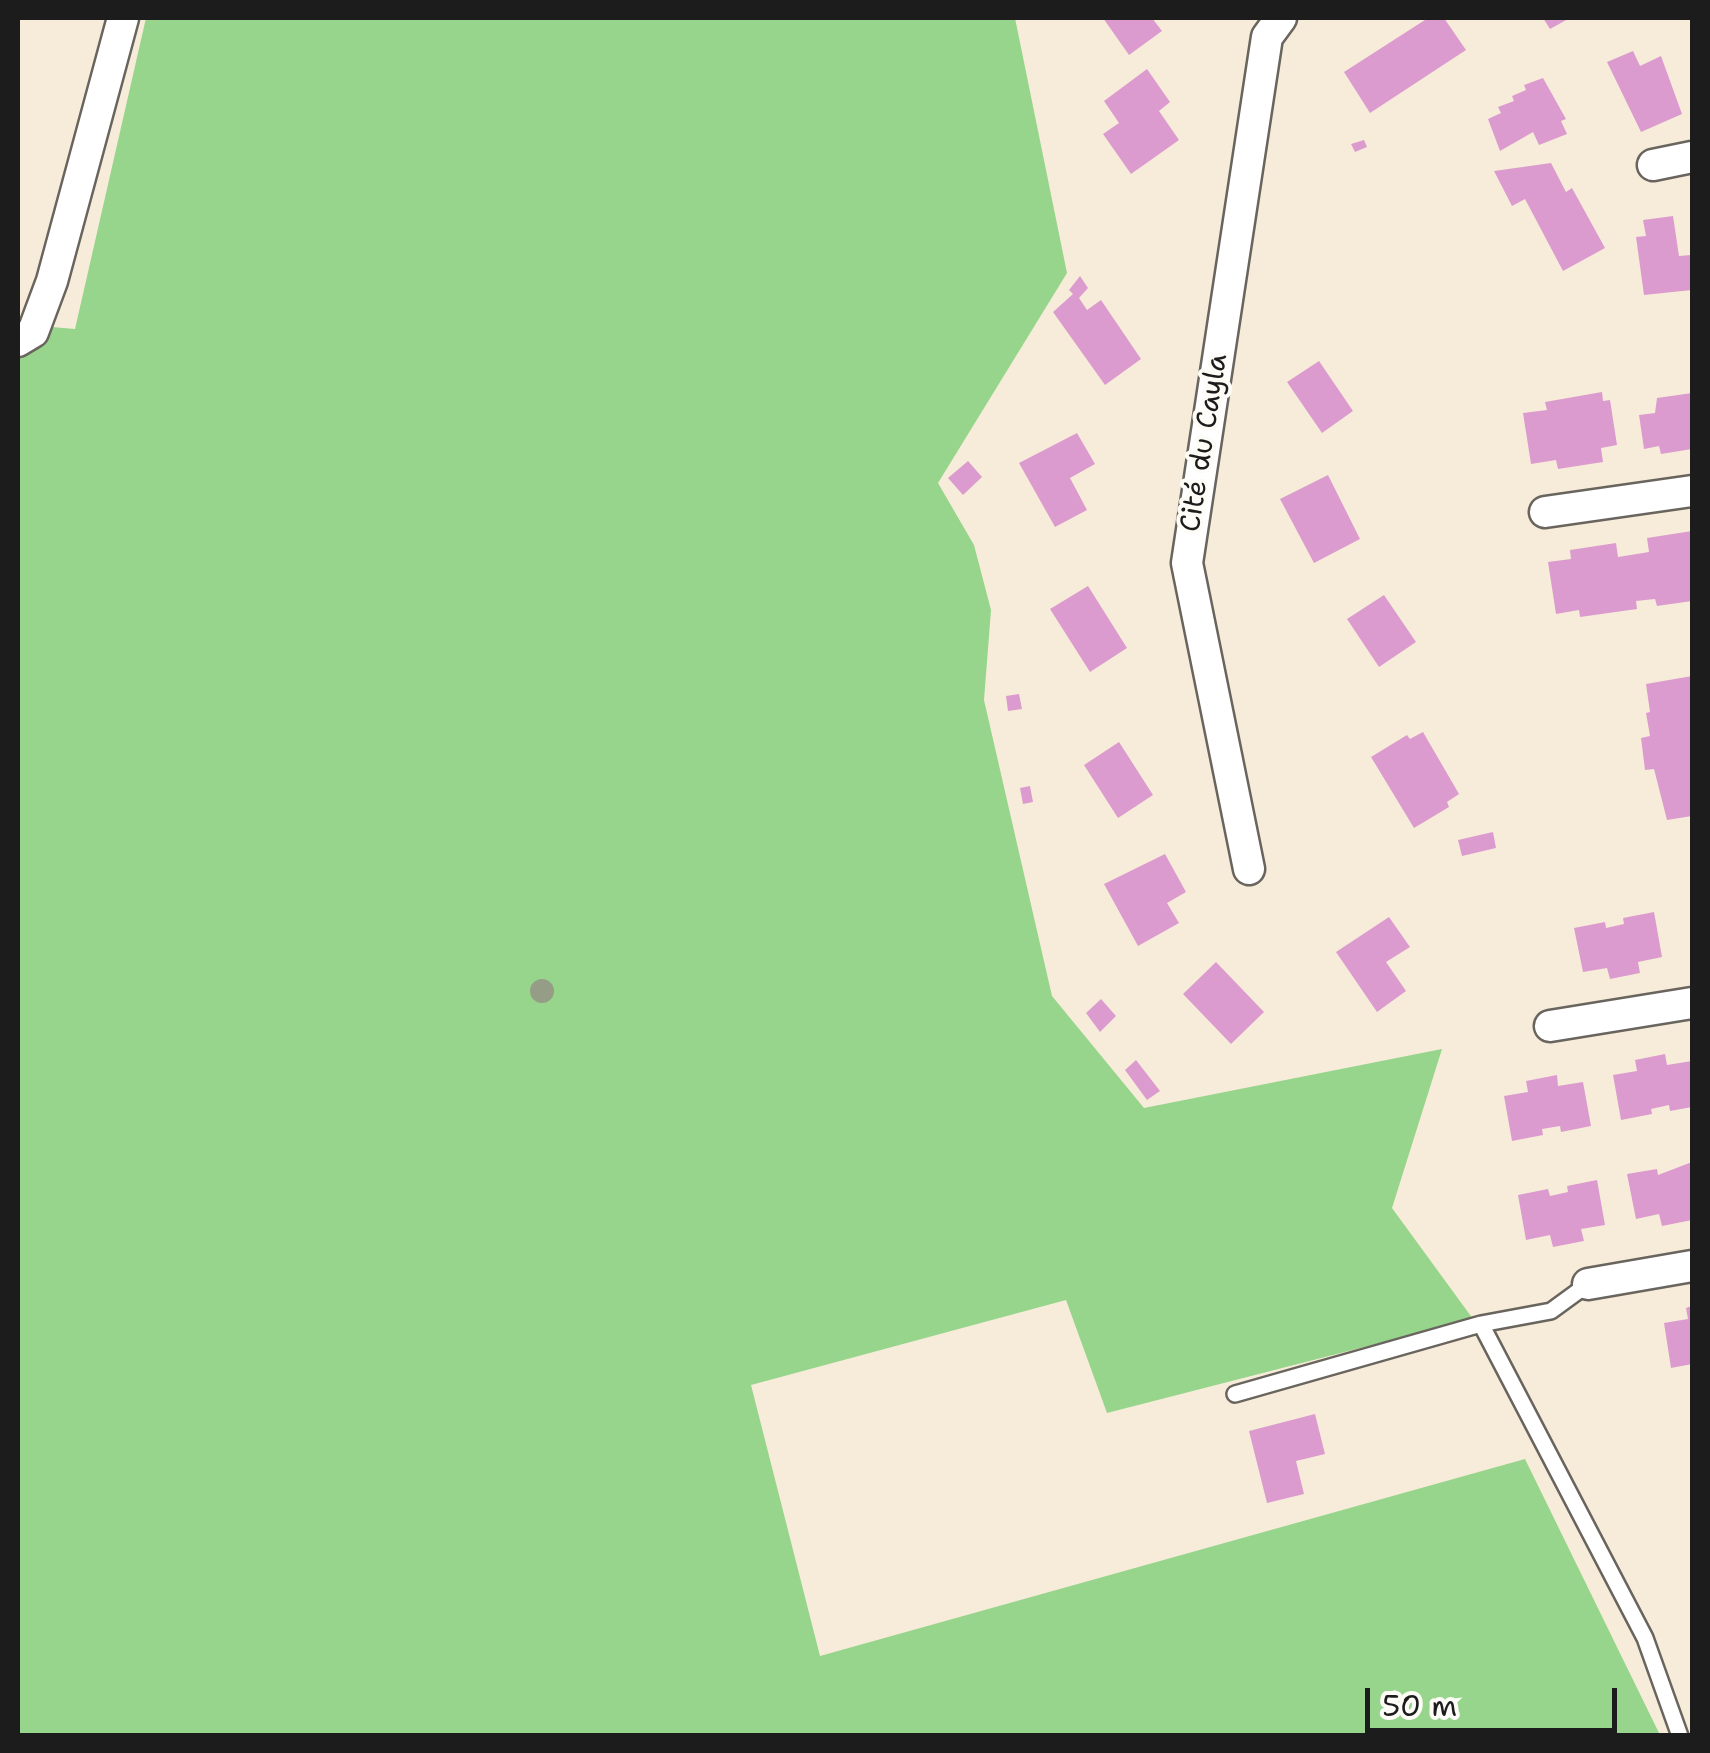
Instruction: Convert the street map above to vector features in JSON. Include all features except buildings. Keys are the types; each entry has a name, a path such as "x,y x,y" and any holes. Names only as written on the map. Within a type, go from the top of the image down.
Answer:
{"street":[{"path":"20,341 34,332 52,282 123,18"},
{"name":"Cité du Cayla","path":"1249,870 1186,563 1267,24"},
{"path":"1653,164 1692,157"},
{"path":"1545,512 1692,491"},
{"path":"1550,1026 1692,1002"},
{"path":"1588,1284 1692,1266"}],"lane":[{"path":"1235,1394 1481,1324 1551,1312 1588,1284"},
{"path":"1481,1324 1645,1638 1680,1736"}],"green space":[{"path":"146,18 1015,18 1067,273 938,483 974,545 991,610 984,700 1052,996 1144,1108 1442,1049 1392,1208 1473,1319 1107,1413 1066,1300 751,1385 820,1656 1525,1459 1660,1735 18,1735 18,324 75,329"}]}
